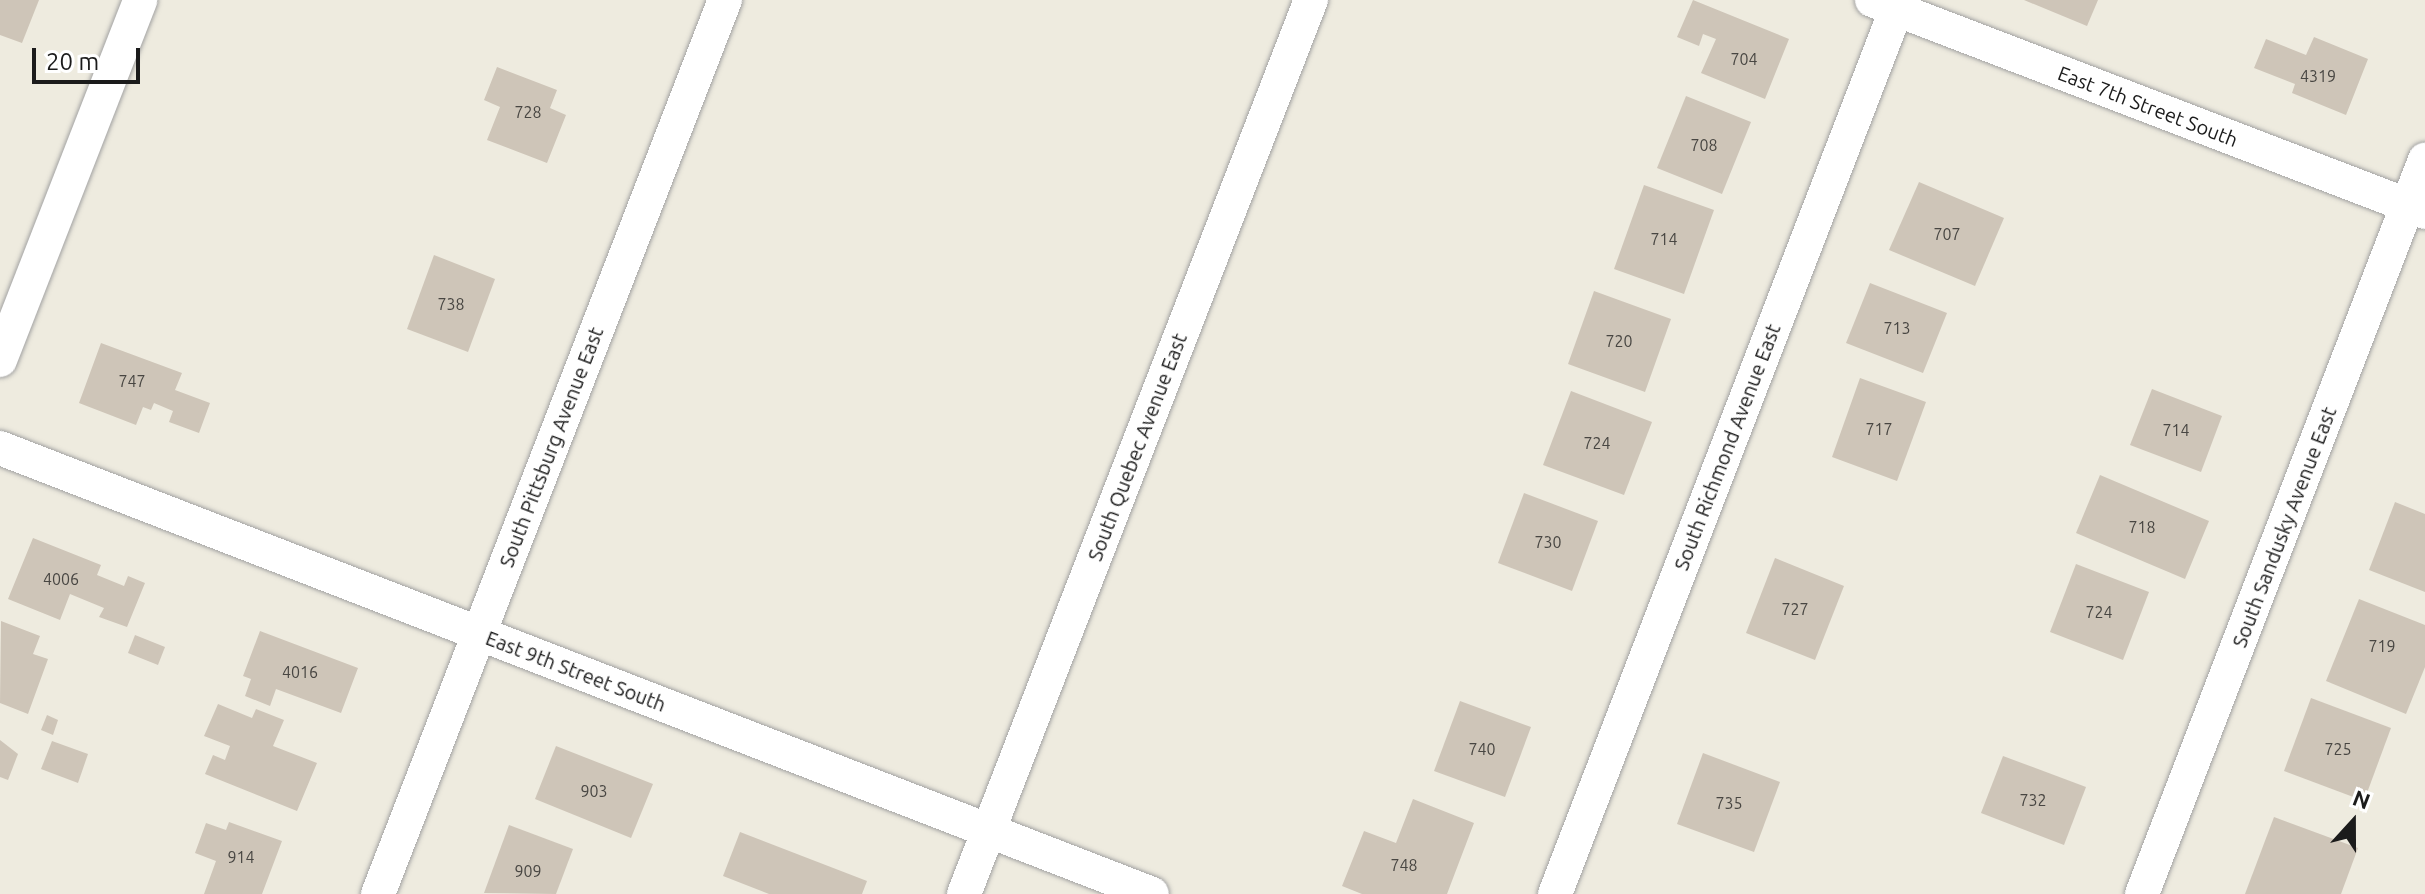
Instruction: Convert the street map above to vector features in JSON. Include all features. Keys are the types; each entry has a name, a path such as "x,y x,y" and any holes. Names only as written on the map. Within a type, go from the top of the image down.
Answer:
{"street":[{"path":"0,360 140,0"},
{"name":"South Pittsburg Avenue East","path":"378,894 725,0"},
{"name":"South Quebec Avenue East","path":"964,894 1311,0"},
{"name":"East 7th Street South","path":"1889,3 2416,208"},
{"name":"South Richmond Avenue East","path":"1555,894 1889,3"},
{"name":"South Sandusky Avenue East","path":"2142,894 2416,208 2425,160"},
{"name":"East 9th Street South","path":"0,448 1152,894"}],"building":[{"path":"0,0 39,0 22,43 0,35"},
{"path":"1693,0 1789,39 1765,99 1701,73 1716,39 1703,34 1699,46 1677,37"},
{"path":"2024,0 2098,0 2087,26"},
{"path":"2314,37 2368,59 2346,115 2292,93 2295,84 2254,68 2266,39 2306,55"},
{"path":"497,67 557,90 550,108 566,115 547,163 487,140 500,107 484,100"},
{"path":"1686,96 1751,122 1722,194 1657,168"},
{"path":"1919,182 2004,218 1975,286 1889,250"},
{"path":"1644,185 1714,210 1684,294 1614,269"},
{"path":"434,255 495,279 468,352 407,329"},
{"path":"1870,283 1947,313 1923,373 1846,343"},
{"path":"1594,291 1671,319 1645,392 1568,364"},
{"path":"101,343 182,373 175,390 210,403 199,433 169,422 173,411 154,403 151,410 143,407 136,425 79,403"},
{"path":"1860,378 1926,402 1897,481 1832,457"},
{"path":"2152,389 2222,416 2201,472 2130,445"},
{"path":"1571,391 1652,422 1624,495 1543,465"},
{"path":"2100,475 2209,521 2185,579 2076,533"},
{"path":"1524,493 1598,521 1572,591 1498,563"},
{"path":"2395,502 2425,514 2425,592 2369,570"},
{"path":"33,538 101,565 97,575 124,586 128,576 145,583 127,627 99,617 104,608 70,594 60,620 8,599"},
{"path":"1775,558 1844,586 1815,660 1746,633"},
{"path":"2076,564 2149,592 2123,660 2050,632"},
{"path":"2359,599 2425,625 2425,667 2406,714 2326,681"},
{"path":"1,621 40,636 33,654 48,659 28,714 0,703"},
{"path":"260,631 358,668 341,713 276,689 270,706 245,696 251,679 243,676"},
{"path":"135,635 165,647 158,665 128,653"},
{"path":"2311,698 2391,728 2364,801 2284,771"},
{"path":"1460,701 1531,727 1505,797 1434,771"},
{"path":"218,704 252,718 256,709 284,720 273,746 317,763 297,811 205,774 213,755 225,760 230,746 204,736"},
{"path":"47,715 58,720 53,735 41,730"},
{"path":"0,740 18,754 8,780 0,777"},
{"path":"52,741 88,754 78,783 41,769"},
{"path":"556,746 653,784 631,838 535,799"},
{"path":"1703,753 1780,782 1754,852 1677,824"},
{"path":"2003,756 2086,787 2064,845 1981,813"},
{"path":"1413,799 1474,823 1447,894 1362,894 1342,886 1364,831 1396,843"},
{"path":"2274,817 2358,848 2341,894 2245,894"},
{"path":"229,822 282,841 262,894 204,894 216,861 195,853 206,823 226,830"},
{"path":"509,825 573,849 556,894 484,893"},
{"path":"740,832 867,881 862,894 769,894 723,876"}]}
